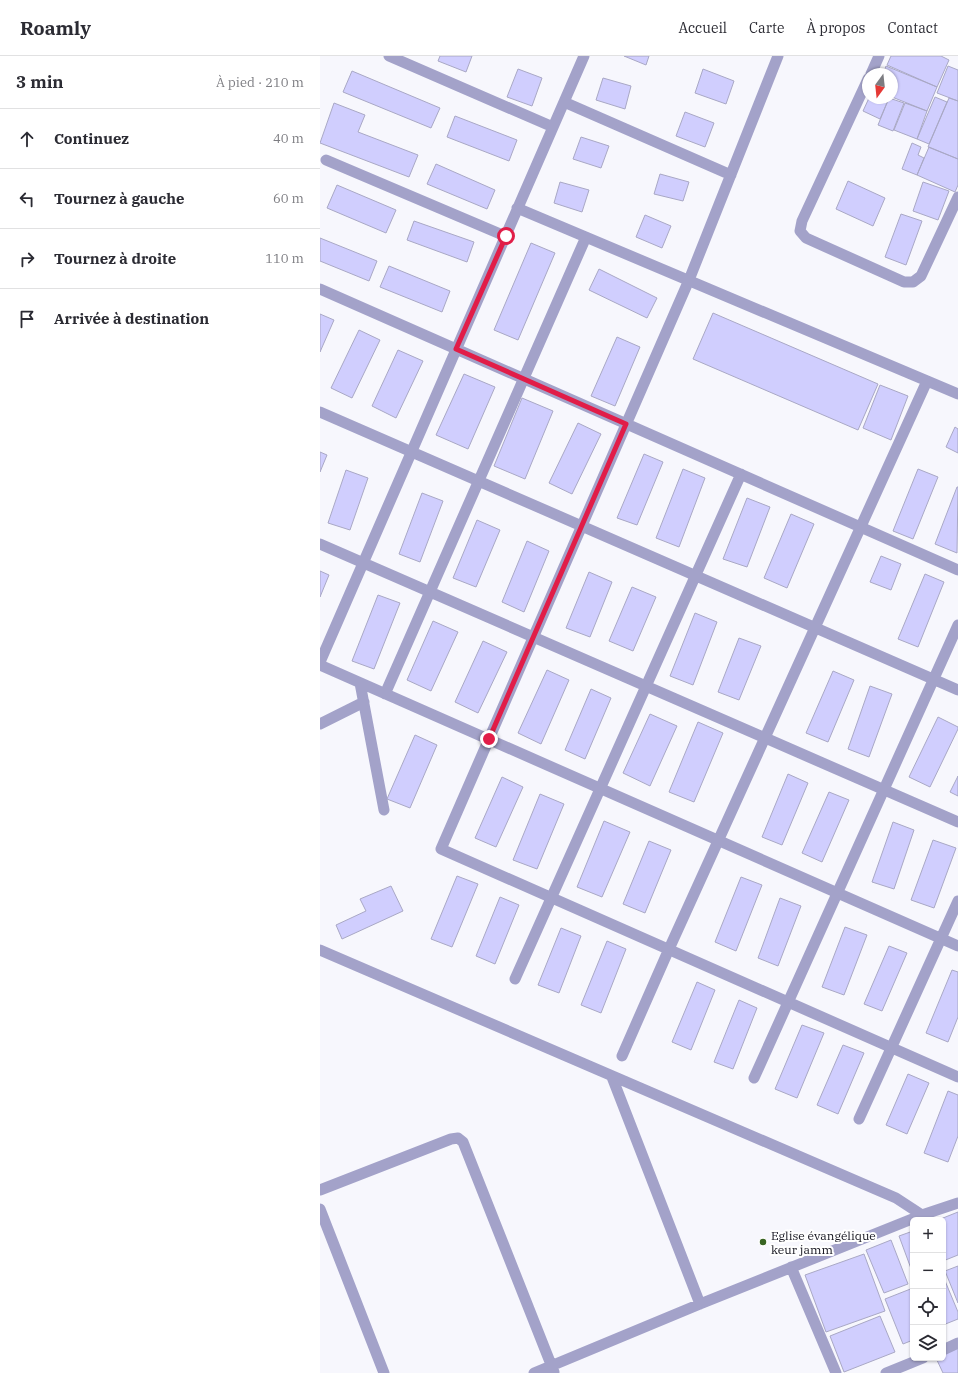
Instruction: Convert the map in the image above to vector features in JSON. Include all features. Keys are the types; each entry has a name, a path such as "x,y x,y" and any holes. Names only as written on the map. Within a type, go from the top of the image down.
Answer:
{"street":[{"path":"389,56 552,127"},
{"path":"584,56 320,664 360,683 958,946"},
{"path":"778,56 689,280 441,849 958,1077"},
{"path":"873,68 879,56"},
{"path":"862,92 802,221 800,231 806,238 904,282 913,282 921,276 958,197"},
{"path":"564,102 731,175"},
{"path":"326,160 506,236"},
{"path":"517,208 958,394"},
{"path":"385,694 586,237"},
{"path":"320,289 958,570"},
{"path":"622,1056 718,840 927,381"},
{"path":"320,412 958,690"},
{"path":"515,979 740,474"},
{"path":"320,544 958,822"},
{"path":"754,1078 958,625"},
{"path":"360,683 384,810"},
{"path":"320,724 364,702"},
{"path":"859,1119 958,901"},
{"path":"320,950 896,1198 922,1215"},
{"path":"612,1077 700,1304"},
{"path":"320,1190 451,1139 458,1138 463,1142 553,1370"},
{"path":"534,1373 553,1370 700,1304 922,1215 958,1203"},
{"path":"320,1209 384,1373"},
{"path":"791,1267 836,1373"},
{"path":"946,1349 958,1343"},
{"path":"886,1373 915,1361"}],"building":[{"path":"440,56 472,56 466,72 438,61"},
{"path":"624,56 649,56 646,65"},
{"path":"891,56 941,56 949,60 937,87 898,70 898,68 887,65"},
{"path":"948,66 958,70 958,101 937,93"},
{"path":"518,69 542,78 532,106 507,97"},
{"path":"703,69 734,81 726,104 695,93"},
{"path":"352,71 440,108 431,128 343,92"},
{"path":"898,71 937,87 927,111 898,99"},
{"path":"603,78 631,86 625,109 596,100"},
{"path":"935,97 947,102 929,144 917,139"},
{"path":"949,98 958,101 958,159 928,147"},
{"path":"898,101 904,103 893,131 878,125 887,104 898,104"},
{"path":"334,103 365,115 358,132 418,155 409,177 320,143"},
{"path":"905,103 927,111 917,139 894,130"},
{"path":"866,104 886,104 880,119 863,111"},
{"path":"685,112 714,123 705,147 676,136"},
{"path":"455,116 517,140 509,161 447,137"},
{"path":"581,137 609,146 601,168 573,159"},
{"path":"912,143 921,147 918,155 924,158 917,175 902,169"},
{"path":"929,147 958,159 958,185 955,192 917,175"},
{"path":"436,164 495,190 487,209 427,184"},
{"path":"660,174 689,182 683,201 654,194"},
{"path":"848,181 885,198 873,226 836,209"},
{"path":"560,182 589,190 582,212 554,203"},
{"path":"923,182 949,191 938,220 913,211"},
{"path":"337,185 396,210 386,233 327,208"},
{"path":"901,214 922,221 906,265 885,257"},
{"path":"645,215 671,226 662,248 636,237"},
{"path":"414,221 474,242 467,262 407,240"},
{"path":"320,238 377,261 369,281 320,261"},
{"path":"531,243 555,253 518,340 494,330"},
{"path":"389,266 450,291 442,312 380,287"},
{"path":"599,269 657,298 647,318 589,290"},
{"path":"713,313 878,384 858,430 693,359"},
{"path":"320,314 334,320 320,352"},
{"path":"359,330 380,340 352,398 331,388"},
{"path":"617,337 640,347 615,406 591,396"},
{"path":"398,350 423,361 396,418 372,406"},
{"path":"464,374 495,387 468,449 436,435"},
{"path":"880,385 908,396 891,440 863,428"},
{"path":"522,398 553,411 525,479 494,466"},
{"path":"578,423 601,434 572,494 549,483"},
{"path":"955,427 958,429 958,453 946,447"},
{"path":"320,452 327,455 320,472"},
{"path":"644,454 663,462 637,525 617,518"},
{"path":"683,469 705,478 679,547 656,538"},
{"path":"918,469 938,477 913,539 893,531"},
{"path":"346,470 368,478 350,530 328,523"},
{"path":"958,487 957,553 935,544"},
{"path":"422,493 443,501 420,562 399,554"},
{"path":"747,498 770,507 747,567 723,559"},
{"path":"791,514 814,524 787,588 764,578"},
{"path":"477,520 500,530 476,587 453,578"},
{"path":"527,541 549,551 524,612 502,602"},
{"path":"881,556 901,564 891,590 870,582"},
{"path":"320,571 329,575 320,597"},
{"path":"589,572 612,582 590,637 566,628"},
{"path":"925,574 944,582 918,647 898,639"},
{"path":"632,587 656,597 633,651 609,641"},
{"path":"378,595 400,603 374,669 352,661"},
{"path":"695,613 717,622 693,685 670,676"},
{"path":"433,621 458,632 431,691 407,680"},
{"path":"739,638 761,646 739,700 718,692"},
{"path":"483,641 507,652 478,713 455,702"},
{"path":"547,670 569,680 541,744 518,733"},
{"path":"833,671 854,680 828,742 806,733"},
{"path":"870,686 892,694 869,757 848,749"},
{"path":"591,689 611,698 585,759 565,750"},
{"path":"650,714 677,726 650,786 623,773"},
{"path":"938,717 958,727 958,729 930,787 909,777"},
{"path":"698,722 723,733 694,802 669,792"},
{"path":"415,735 437,745 410,808 387,799"},
{"path":"788,774 808,783 782,845 762,837"},
{"path":"958,776 958,796 950,792"},
{"path":"502,777 523,787 496,847 475,838"},
{"path":"829,792 849,800 822,862 802,853"},
{"path":"540,794 564,804 537,869 513,860"},
{"path":"604,821 630,832 602,897 577,887"},
{"path":"893,822 914,830 894,889 872,882"},
{"path":"933,840 956,848 934,908 911,900"},
{"path":"649,841 671,850 645,913 623,904"},
{"path":"457,876 478,884 452,947 431,939"},
{"path":"741,877 762,885 736,951 715,942"},
{"path":"391,886 403,911 342,939 336,925 366,911 360,899"},
{"path":"500,897 519,905 495,964 476,956"},
{"path":"780,898 801,906 778,966 758,958"},
{"path":"845,927 867,935 844,995 822,987"},
{"path":"561,928 581,936 559,993 538,985"},
{"path":"607,941 626,949 601,1013 581,1005"},
{"path":"889,946 907,953 882,1011 864,1004"},
{"path":"952,970 958,972 958,1017 948,1042 926,1033"},
{"path":"697,982 715,990 691,1050 672,1042"},
{"path":"739,1000 757,1008 733,1069 714,1062"},
{"path":"802,1025 824,1033 797,1098 775,1089"},
{"path":"843,1045 864,1053 838,1114 817,1105"},
{"path":"908,1074 929,1083 907,1134 886,1125"},
{"path":"948,1091 958,1095 958,1136 948,1162 924,1153"},
{"path":"958,1212 958,1255 946,1260 946,1217"},
{"path":"910,1232 910,1266 899,1236"},
{"path":"891,1240 908,1284 884,1293 866,1250"},
{"path":"864,1254 885,1311 826,1332 805,1275"},
{"path":"958,1266 958,1303 946,1273 946,1271"},
{"path":"946,1283 958,1312 958,1319 946,1324"},
{"path":"910,1289 910,1341 903,1344 885,1299"},
{"path":"880,1316 895,1352 844,1372 830,1336"},
{"path":"958,1348 958,1373 943,1373 937,1361 946,1361 946,1354"}],"place":[{"name":"Eglise évangélique keur jamm","path":"763,1242"}],"route":[{"path":"489,739 626,424 456,349 506,236"}]}
